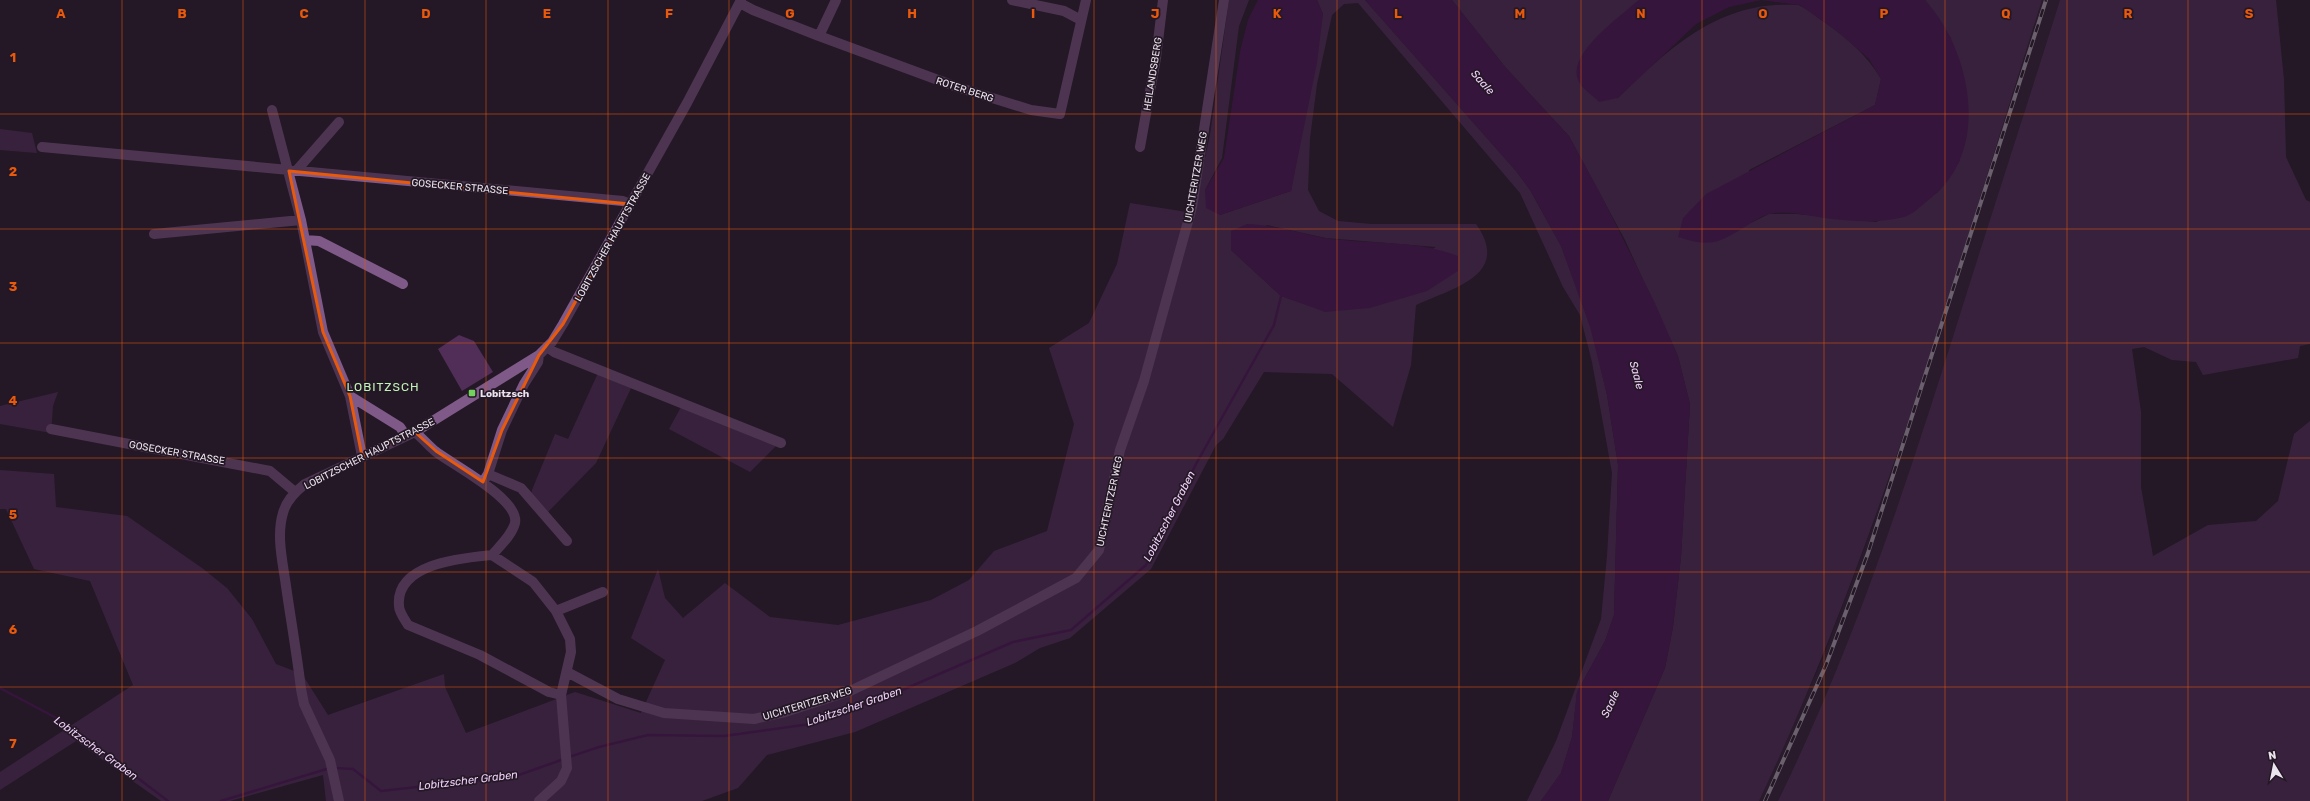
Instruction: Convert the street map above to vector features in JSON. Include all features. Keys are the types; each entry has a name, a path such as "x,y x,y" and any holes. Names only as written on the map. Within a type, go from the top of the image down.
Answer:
{"street":[{"path":"741,1 753,10 819,36 836,0"},
{"path":"1012,0 1064,11 1081,20"},
{"name":"ROTER BERG","path":"819,36 958,87 1031,110 1060,114 1086,0"},
{"name":"HEILANDSBERG","path":"1140,147 1156,58 1163,0"},
{"name":"UICHTERITZER WEG","path":"568,672 618,699 664,713 754,719 785,712 850,691 977,631 1076,578 1099,550 1120,450 1144,382 1192,207 1224,0"},
{"name":"LOBITZSCHER HAUPTSTRASSE","path":"339,801 330,760 304,704 282,552 283,513 295,492 327,472 415,432 539,355 550,344 563,324 630,204 741,1"},
{"path":"272,110 292,171 323,332 350,396 362,456"},
{"path":"292,171 338,122"},
{"name":"GOSECKER STRASSE","path":"42,147 623,201 630,204"},
{"path":"154,234 301,220"},
{"path":"305,240 320,241 403,284"},
{"path":"550,344 554,352 781,443"},
{"path":"485,478 502,430 524,384 538,362 539,355"},
{"path":"350,396 400,427 406,436"},
{"name":"GOSECKER STRASSE","path":"51,429 270,470 295,492"},
{"path":"415,432 436,451 485,478 521,488 567,541"},
{"path":"485,478 509,506 514,514 515,522 509,535 492,555"},
{"path":"539,801 561,781 567,768 561,695 568,672 571,652 570,639 556,611 533,582 492,555 437,562 413,575 405,583 401,590 399,608 408,625 480,655 549,692 561,695"},
{"path":"556,611 603,592"}],"highlighted area":[{"path":"289,171 630,204 563,324 539,355 502,430 483,482 436,451 415,432 362,456 350,396 323,332"}],"shaded area":[{"path":"1229,0 1249,0 1239,26 1222,158 1205,190 1220,215 1291,191 1323,14 1317,0 1365,0 1516,171 1530,190 1561,246 1591,327 1607,395 1618,465 1614,615 1605,641 1577,692 1572,737 1561,773 1541,801 1527,801 1556,741 1601,619 1607,556 1612,473 1592,362 1580,315 1563,287 1520,193 1358,3 1344,4 1332,15 1317,84 1310,138 1308,190 1319,211 1338,221 1371,224 1476,224 1485,241 1487,256 1483,268 1461,285 1416,305 1411,365 1393,427 1332,374 1264,372 1223,439 1216,445 1151,569 1070,638 1040,648 1015,663 855,732 767,755 738,788 702,801 326,801 323,775 230,801 161,801 76,741 0,790 0,772 133,685 90,581 34,569 6,509 0,509 0,470 54,474 56,507 127,516 202,568 227,588 252,619 276,664 302,674 328,715 444,674 445,687 466,733 575,692 641,713 665,660 631,638 658,569 665,598 683,618 725,583 770,617 838,625 931,600 969,580 994,551 1047,531 1074,424 1049,348 1089,323 1117,264 1130,203 1193,213 1210,135","holes":["1267,225 1326,238 1436,247 1325,311 1281,296 1231,250"]},
{"path":"1452,0 1639,0 1610,25 1618,98 1656,62 1676,46 1697,31 1719,19 1743,11 1769,6 1798,5 1808,10 1848,40 1875,70 1881,79 1875,105 1749,170 1751,223 1769,214 1796,214 1876,222 1937,193 1947,181 1960,160 1951,38 1925,0 2042,0 1947,304 1879,506 1842,605 1802,704 1759,801 1608,801 1665,668 1673,627 1681,557 1690,404 1678,356 1625,240 1569,136 1506,68"},
{"path":"2042,0 2060,0 1916,455 1881,556 1839,667 1807,741 1778,801 1759,801 1822,660 1866,544 1899,450"},
{"path":"2060,0 2276,0 2284,80 2286,157 2306,200 2310,202 2310,344 2300,346 2298,358 2203,375 2196,362 2172,360 2144,347 2132,349 2141,412 2141,487 2153,556 2208,525 2256,521 2278,501 2294,434 2310,421 2310,801 1778,801 1832,680 1880,557 1923,431"},
{"path":"0,129 32,133 37,153 0,150"},
{"path":"459,335 474,341 493,372 462,391 438,349"},
{"path":"598,373 631,388 596,463 548,512 531,496 532,490 555,434 568,439"},
{"path":"58,392 53,406 51,433 0,424 0,406"},
{"path":"681,407 777,445 750,472 669,429"}],"water":[{"path":"1258,0 1317,0 1323,14 1317,63 1291,191 1220,215 1206,208 1205,190 1224,158 1240,52 1248,20"},
{"name":"Saale","path":"1365,0 1452,0 1506,68 1569,136 1599,191 1655,303 1678,356 1690,404 1681,557 1673,627 1665,668 1608,801 1541,801 1561,773 1572,737 1577,692 1605,641 1614,615 1618,465 1607,395 1590,327 1561,246 1530,190 1516,171"},
{"path":"1639,0 1761,0 1729,7 1696,24 1618,98 1599,102 1583,88 1579,82 1577,71 1580,60 1587,48 1597,37"},
{"path":"1761,0 1925,0 1941,21 1954,45 1963,72 1968,100 1968,127 1962,154 1950,178 1931,198 1914,212 1904,217 1884,221 1843,220 1796,213 1776,213 1769,214 1755,220 1722,240 1714,242 1699,242 1678,237 1683,218 1706,194 1875,105 1881,79 1869,59 1838,32 1800,5"},
{"path":"1247,224 1277,228 1325,238 1426,247 1458,256 1458,271 1427,291 1370,308 1325,312 1281,296 1231,250 1231,231"}],"waterway":[{"name":"Lobitzscher Graben","path":"569,757 599,747 648,735 724,736 810,724 900,691 1013,642 1071,630 1146,565 1196,464 1274,325 1281,296"},
{"name":"Lobitzscher Graben","path":"0,688 64,722 168,801"},
{"name":"Lobitzscher Graben","path":"335,768 353,769 381,791 516,776 564,759"},
{"name":"Lobitzscher Graben","path":"221,801 330,768"}],"railway":[{"path":"1765,801 1826,665 1868,553 2046,0"}],"place":[{"name":"Lobitzsch","path":"472,393"}],"district":[{"name":"LOBITZSCH","path":"383,387"}]}
